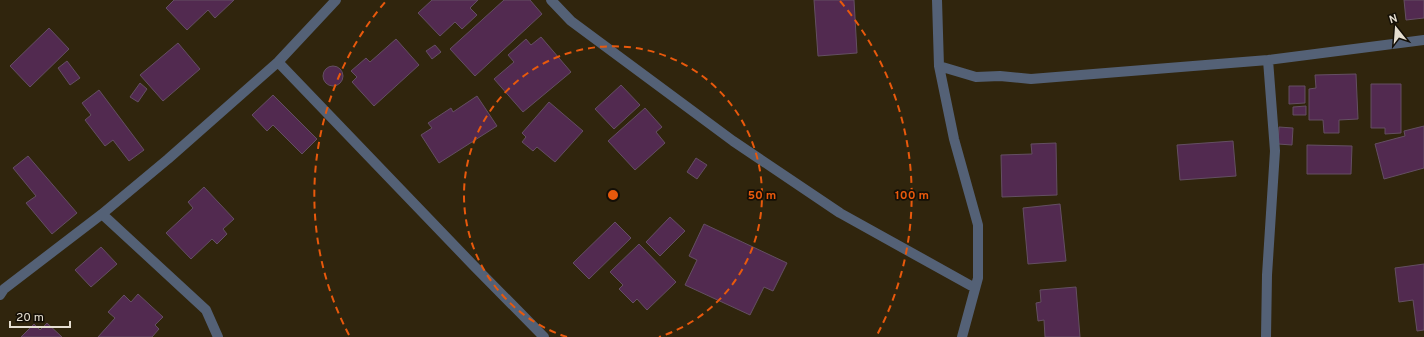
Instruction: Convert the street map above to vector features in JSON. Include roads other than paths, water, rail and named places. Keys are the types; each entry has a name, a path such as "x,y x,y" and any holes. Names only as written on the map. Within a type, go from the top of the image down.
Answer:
{"street":[{"path":"0,295 4,289 102,214 168,159 278,62 336,0"},
{"path":"551,0 571,21 746,150 840,213 975,288"},
{"path":"936,0 939,66 954,139 978,225 978,278 962,337"},
{"path":"939,66 976,77 1000,76 1031,79 1268,60 1424,40"},
{"path":"1266,337 1267,275 1275,151 1268,60"},
{"path":"278,62 544,337"},
{"path":"102,214 206,310 218,337"}]}
